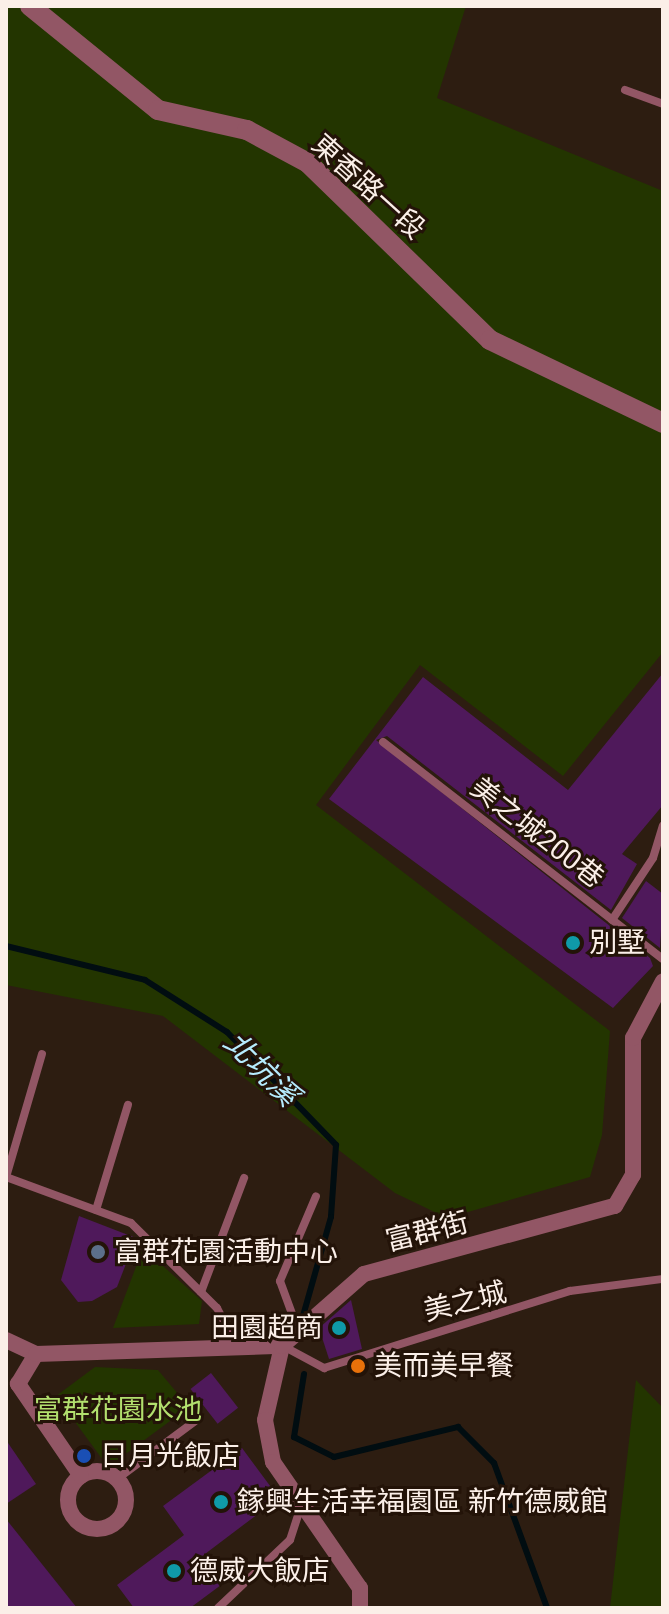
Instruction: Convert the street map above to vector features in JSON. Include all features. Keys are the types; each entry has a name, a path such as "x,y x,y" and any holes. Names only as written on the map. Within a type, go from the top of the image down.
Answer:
{"street":[{"name":"東香路一段","path":"30,6 158,110 247,130 308,163 490,340 663,423"},
{"name":"富群街","path":"282,1346 364,1274 615,1206 633,1175 633,1038 663,981"},
{"path":"6,1340 36,1354 236,1344 282,1346 265,1420 273,1462 360,1588 360,1608"},
{"path":"36,1354 13,1372 23,1394 81,1476"},
{"path":"100,1471 117,1479 125,1507 115,1523 98,1529 80,1524 69,1509 69,1491 81,1476 100,1471"}],"lane":[{"path":"625,90 663,104"},
{"name":"美之城200巷","path":"383,742 663,959"},
{"path":"612,920 653,858 663,826"},
{"path":"42,1054 6,1177 131,1223 201,1292 236,1344"},
{"path":"96,1210 128,1105"},
{"path":"201,1292 244,1178"},
{"path":"298,1331 280,1281 316,1196"},
{"name":"美之城","path":"282,1346 324,1368 570,1291 663,1279"},
{"path":"117,1479 195,1421"},
{"path":"218,1608 290,1540 302,1504"}],"green space":[{"path":"6,6 466,6 437,98 663,191 663,652 563,776 420,665 316,805 610,1031 602,1135 590,1177 447,1218 395,1193 163,1016 6,985"},
{"path":"143,1248 202,1301 199,1324 113,1328"},
{"name":"富群花園水池","path":"95,1367 158,1370 189,1407 108,1467 56,1396"},
{"path":"636,1380 663,1408 663,1608 610,1608"}],"building":[{"path":"663,673 663,805 622,854 637,864 611,910 387,736 376,740 650,958 653,966 613,1008 329,799 423,677 568,790"},
{"name":"別墅","path":"646,881 663,894 660,948 622,918"},
{"name":"富群花園活動中心","path":"79,1216 136,1238 117,1287 92,1301 78,1302 61,1280"},
{"name":"田園超商","path":"351,1300 362,1349 329,1359 319,1328"},
{"path":"211,1373 238,1408 218,1424 191,1389"},
{"path":"6,1440 36,1484 6,1504"},
{"path":"242,1448 279,1498 201,1557 221,1585 190,1608 134,1608 117,1585 184,1535 163,1506"},
{"path":"6,1519 77,1608 6,1608"}],"waterway":[{"name":"北坑溪","path":"6,946 145,980 227,1032 336,1145 331,1217 301,1323"},
{"name":"北坑溪","path":"304,1374 294,1437 334,1457 458,1427 494,1463 547,1608"}],"place":[{"name":"別墅","path":"573,943"},
{"name":"富群花園活動中心","path":"98,1252"},
{"name":"田園超商","path":"339,1328"},
{"name":"美而美早餐","path":"358,1366"},
{"name":"日月光飯店","path":"84,1456"},
{"name":"鎵興生活幸福園區 新竹德威館","path":"221,1502"},
{"name":"德威大飯店","path":"174,1571"}]}
